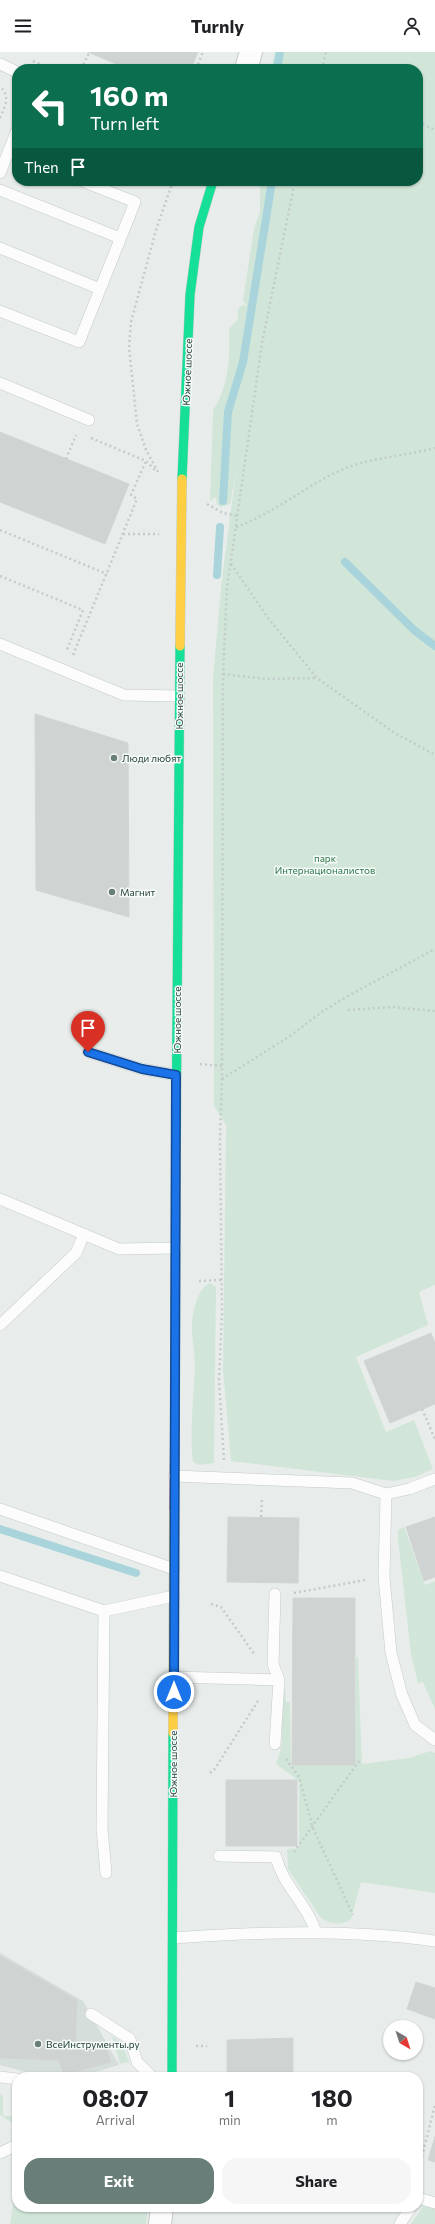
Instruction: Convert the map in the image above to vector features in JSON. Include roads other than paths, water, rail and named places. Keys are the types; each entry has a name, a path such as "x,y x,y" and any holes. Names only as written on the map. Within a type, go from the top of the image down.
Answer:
{"street":[{"path":"247,64 251,52"},
{"name":"Южное шоссе","path":"172,2072 176,1075 182,485 190,295 199,227 211,186"},
{"path":"160,2224 161,2212"}],"lane":[{"path":"0,64 12,70"},
{"path":"0,173 12,143"},
{"path":"0,311 79,342 135,202 95,186"},
{"path":"0,190 120,238"},
{"path":"0,248 100,288"},
{"path":"0,383 89,420"},
{"path":"0,644 124,695 179,696"},
{"path":"88,1052 142,1069 176,1075"},
{"path":"0,1199 119,1248 176,1248"},
{"path":"0,1325 76,1252 84,1234"},
{"path":"174,1476 352,1483 386,1494 409,1489 435,1479"},
{"path":"386,1494 384,1577 391,1652 402,1695 415,1725 435,1740"},
{"path":"0,1509 174,1569"},
{"path":"0,1576 104,1611 174,1596"},
{"path":"275,1594 273,1664 279,1680 275,1744"},
{"path":"104,1611 102,1829 106,1873"},
{"path":"174,1677 279,1680"},
{"path":"219,1856 276,1857 280,1872 312,1921 316,1933"},
{"path":"173,1938 316,1933 364,1934 435,1941"},
{"path":"91,2014 130,2039 137,2062 147,2072"},
{"path":"0,2077 12,2078"},
{"path":"0,2153 12,2147"},
{"path":"423,2199 435,2203"},
{"path":"400,2224 408,2212"}],"waterway":[{"path":"278,64 280,52"},
{"path":"223,501 228,412 243,362 271,186"},
{"path":"217,575 220,527"},
{"path":"345,562 414,630 435,646"},
{"path":"0,1529 136,1573"}],"place":[{"name":"Люди любят","path":"114,758"},
{"name":"Магнит","path":"112,892"},
{"name":"ВсеИнструменты.ру","path":"38,2044"}],"park label":[{"name":"парк Интернационалистов","path":"325,864"}]}
